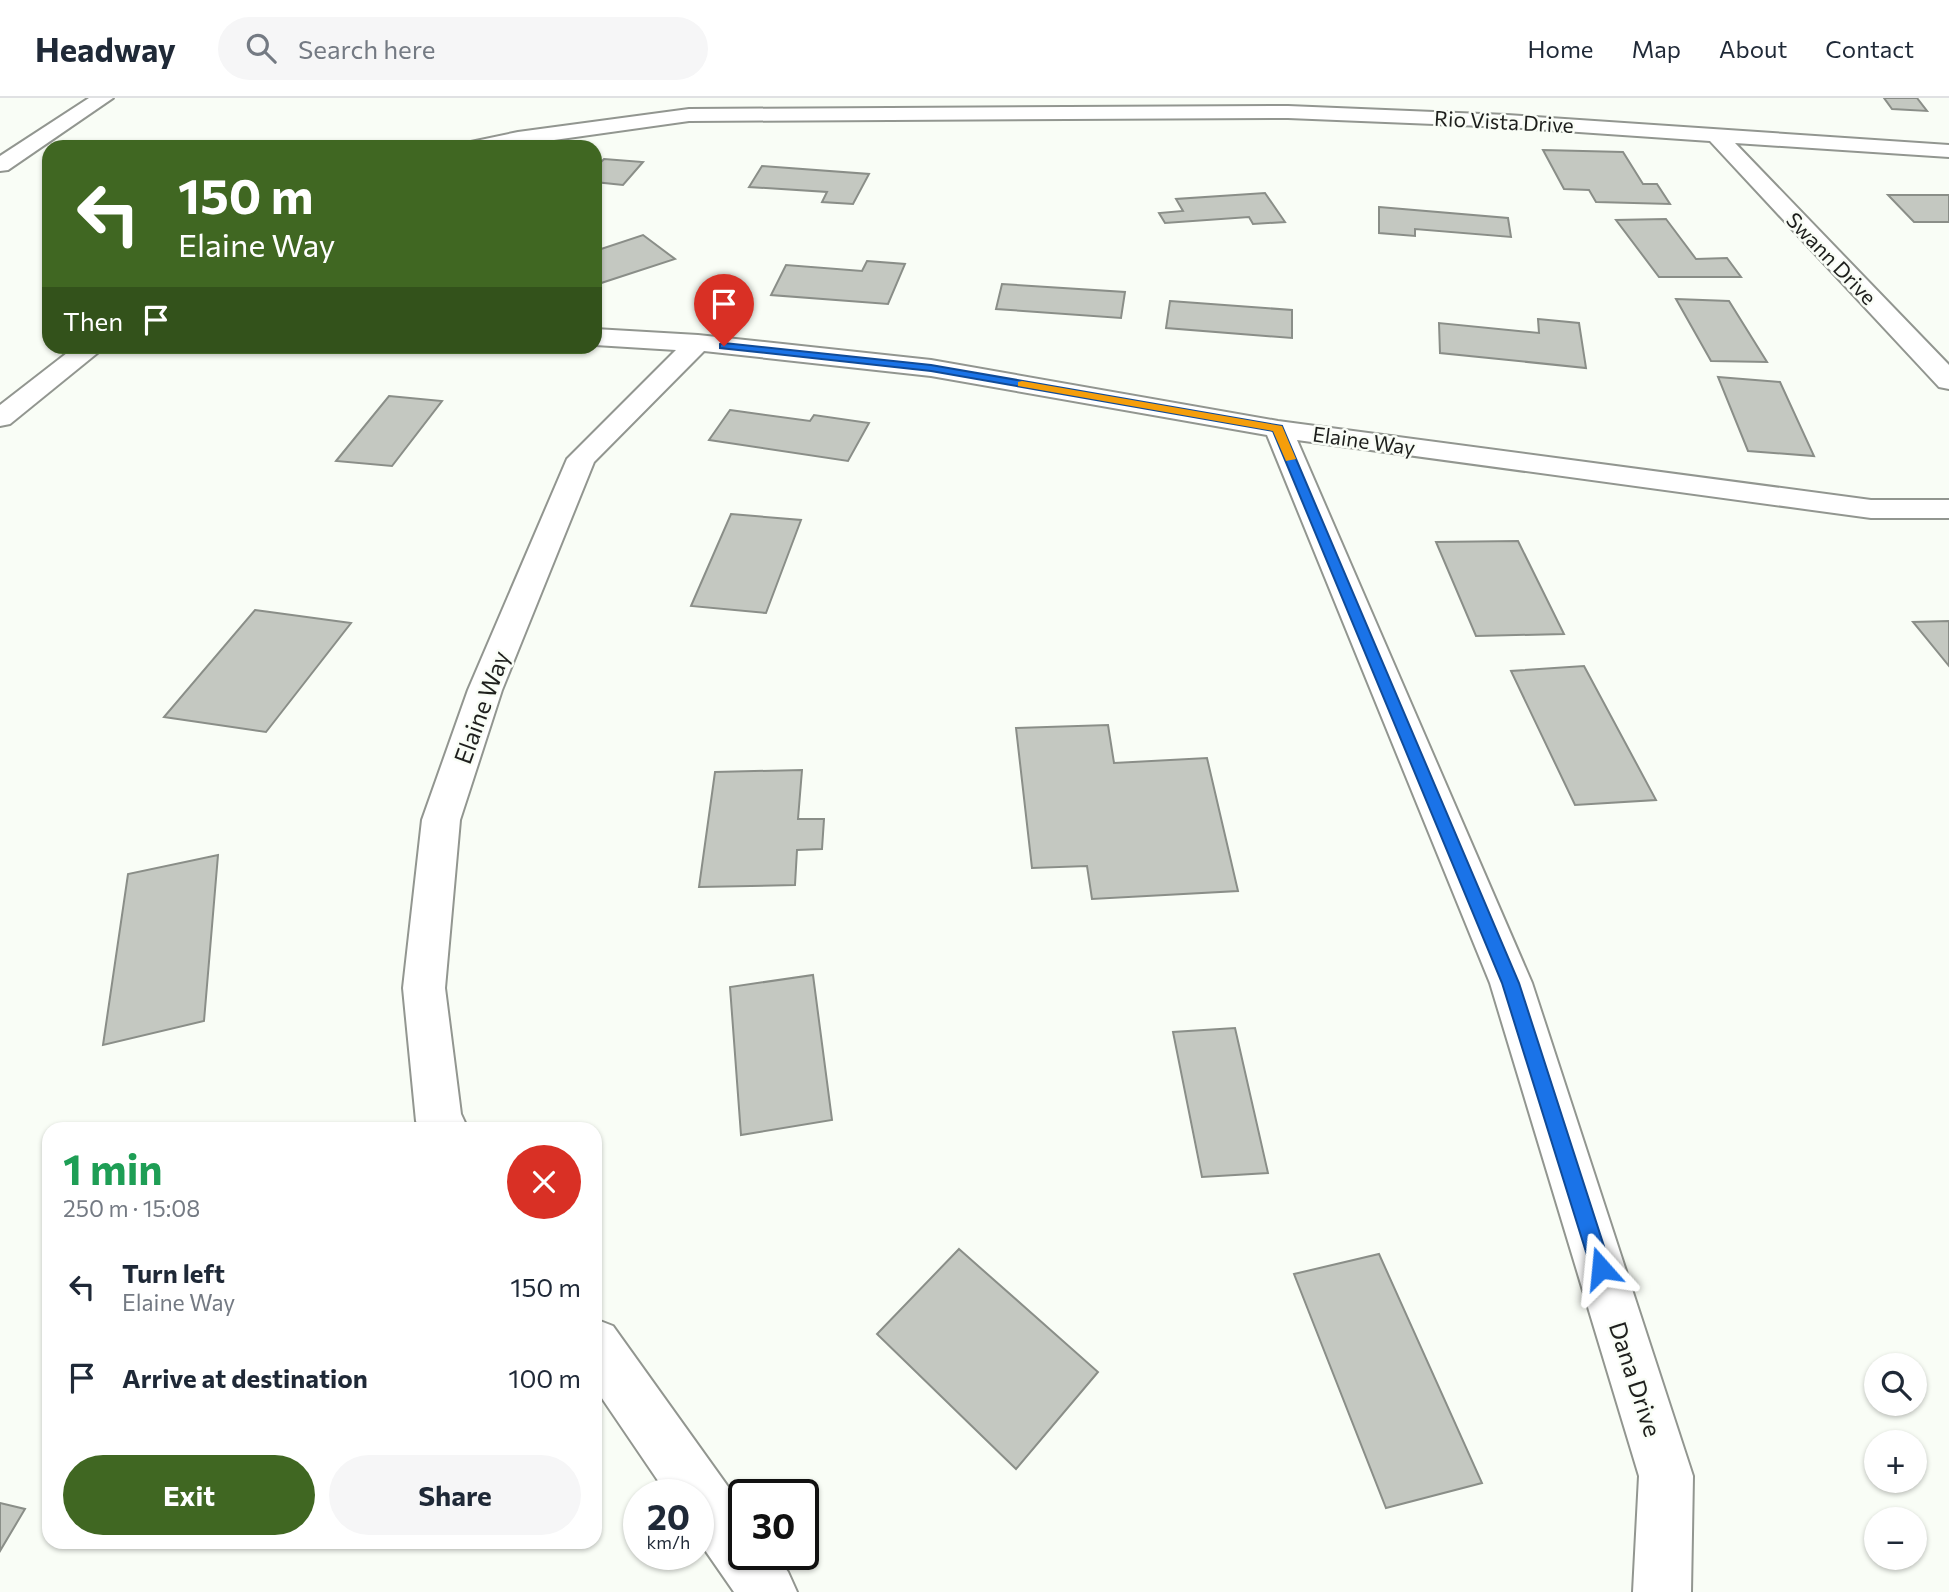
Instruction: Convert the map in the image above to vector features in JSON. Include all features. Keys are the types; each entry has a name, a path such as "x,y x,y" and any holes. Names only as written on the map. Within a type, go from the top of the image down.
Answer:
{"street":[{"path":"0,165 103,98"},
{"name":"Rio Vista Drive","path":"508,140 689,115 797,112 1288,112 1390,114 1949,151"},
{"name":"Swann Drive","path":"1715,134 1949,381"},
{"name":"Elaine Way","path":"602,337 698,343 931,368 1278,429 1871,509 1949,509"},
{"name":"Elaine Way","path":"440,1122 424,988 441,820 485,690 581,460 698,343"},
{"path":"0,418 83,354"},
{"name":"Dana Drive","path":"1278,429 1511,983 1666,1476 1662,1592"},
{"path":"602,1355 768,1592"}],"building":[{"path":"1884,98 1917,98 1927,111 1892,109"},
{"path":"1543,150 1623,152 1643,184 1657,184 1670,204 1596,202 1589,190 1564,189"},
{"path":"602,161 643,162 623,185 602,183"},
{"path":"762,166 869,174 853,204 822,202 827,192 749,187"},
{"path":"1265,193 1285,222 1253,224 1249,217 1165,223 1159,213 1183,211 1176,199"},
{"path":"1888,195 1949,195 1949,222 1914,222"},
{"path":"1379,207 1508,218 1511,237 1415,229 1415,236 1379,233"},
{"path":"1666,219 1696,259 1727,258 1741,277 1659,277 1616,220"},
{"path":"643,235 675,259 602,283 602,249"},
{"path":"867,261 905,264 888,304 771,295 786,265 862,271"},
{"path":"1002,284 1125,292 1121,318 996,309"},
{"path":"1676,299 1729,301 1767,362 1711,361"},
{"path":"1170,301 1292,310 1292,338 1166,328"},
{"path":"1538,319 1579,323 1586,368 1440,353 1439,323 1539,333"},
{"path":"1718,377 1780,382 1814,456 1748,451"},
{"path":"389,396 442,401 392,466 336,461"},
{"path":"730,410 810,421 814,415 869,423 848,461 709,440"},
{"path":"731,514 801,520 766,613 691,606"},
{"path":"1518,541 1564,634 1476,636 1436,542"},
{"path":"255,610 351,623 266,732 164,717"},
{"path":"1949,621 1949,666 1913,622"},
{"path":"1584,666 1656,800 1575,805 1511,671"},
{"path":"1108,725 1114,763 1207,758 1238,891 1092,899 1087,866 1032,868 1016,728"},
{"path":"802,770 798,819 824,819 822,849 797,850 795,885 699,887 715,772"},
{"path":"218,855 204,1021 103,1045 128,874"},
{"path":"813,975 832,1120 741,1135 730,987"},
{"path":"1235,1028 1268,1173 1202,1177 1173,1032"},
{"path":"959,1249 1098,1372 1016,1469 877,1334"},
{"path":"1379,1254 1482,1483 1386,1508 1294,1274"},
{"path":"0,1503 25,1509 0,1551"}],"slow traffic":[{"path":"1022,384 1278,429 1290,459"}],"route":[{"path":"724,346 931,368 1278,429 1511,983 1601,1268"}]}
